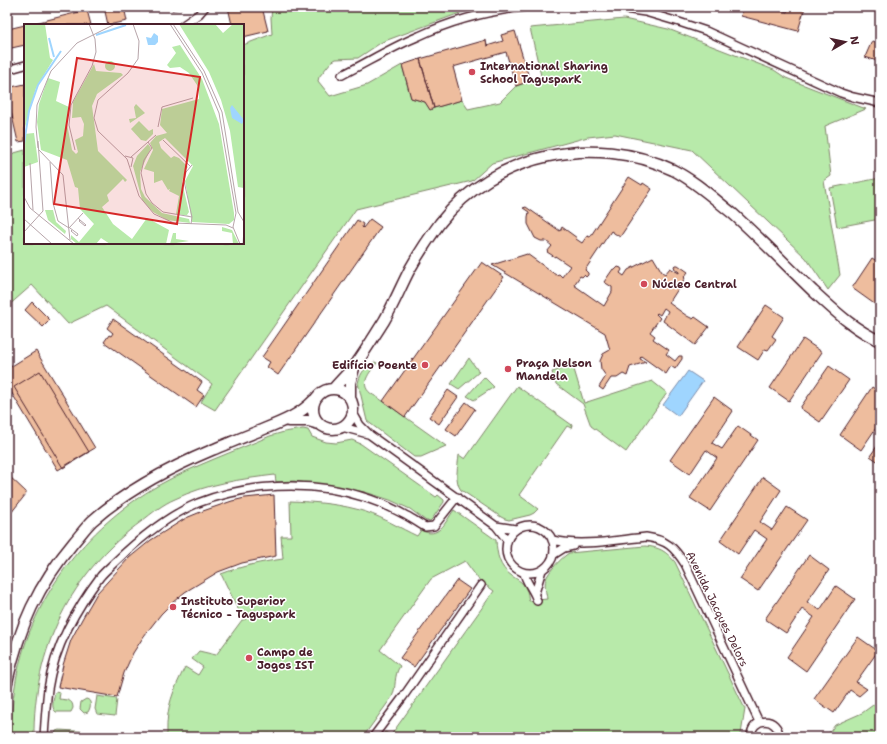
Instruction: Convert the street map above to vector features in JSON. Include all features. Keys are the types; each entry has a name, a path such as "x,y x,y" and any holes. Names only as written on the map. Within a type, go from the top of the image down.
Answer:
{"main road":[{"path":"334,388 356,364 384,320 426,242 457,204 489,179 509,169 549,155 572,152 598,151 622,154 674,170 707,192 744,224 842,318 866,334 880,341"},
{"path":"280,422 308,420 330,429 336,429 347,424 353,413 350,398 350,383 356,364"},
{"path":"7,682 22,626 35,599 50,573 68,549 92,522 127,494 161,473 299,413 322,391 334,388 343,391 350,398"},
{"path":"314,400 312,412 319,424"}],"street":[{"path":"185,24 199,14 205,7"},
{"path":"342,75 398,45 440,27 482,14 525,7"},
{"path":"611,7 645,12 679,22 736,44 841,93 880,103"},
{"path":"7,70 24,65"},
{"path":"353,413 360,425 370,435 496,526 507,540"},
{"path":"342,427 370,435"},
{"path":"44,737 50,680 67,629 101,576 126,551 149,532 170,518 198,503 245,490 266,487 306,487 329,489 361,498 391,508 425,527 430,527 434,526 457,497"},
{"path":"496,526 516,529"},
{"path":"522,526 538,526 546,531 552,540 554,548 553,555 547,566 536,573 524,573 515,568 508,560 506,551 507,540 516,529 522,526"},
{"name":"Avenida Jacques Delors","path":"553,555 564,548 583,544 646,537 666,542 676,550 685,564 759,722"},
{"name":"Avenida Jacques Delors","path":"552,540 583,544"},
{"path":"535,593 542,570"},
{"path":"524,573 525,578 535,593 537,601"},
{"path":"373,737 407,692 480,585"},
{"path":"751,737 752,728 759,722 767,721 775,724 779,731 779,737"}],"green space":[{"path":"272,7 476,7 382,42 358,58 336,59 331,62 319,77 318,81 330,96 367,85 402,65 411,98 425,102 430,109 462,100 468,109 500,102 516,86 530,81 542,80 530,28 624,19 668,29 774,70 786,78 866,109 825,126 831,176 824,181 840,275 828,290 806,258 692,150 615,134 588,137 492,163 472,181 356,209 215,410 201,402 212,384 106,306 68,324 32,285 7,307 7,155 24,150 24,244 244,244 244,45 272,34"},
{"path":"880,178 880,219 837,227 830,188"},
{"path":"469,358 479,372 459,389 451,384"},
{"path":"375,362 377,363 367,377 367,390 446,446 421,457 414,457 367,421 358,383 364,370"},
{"path":"573,366 584,403 652,381 667,393 626,452 591,426 583,404 556,384 552,372"},
{"path":"484,377 494,387 474,400 467,396"},
{"path":"517,386 572,425 571,428 567,426 519,495 538,509 530,515 509,520 501,517 461,490 457,473 459,455 465,459"},
{"path":"303,429 308,430 312,437 326,442 336,443 352,440 361,444 436,497 438,495 444,500 444,502 432,519 430,521 426,521 410,509 390,500 365,492 294,481 276,482 275,475 237,480 199,489 171,501 162,506 117,541 95,564 76,589 61,616 49,644 40,674 35,705 34,737 10,737 15,686 22,655 33,625 47,596 64,569 84,545 107,522 132,502 159,485 200,465 270,436"},
{"path":"290,501 329,504 357,509 379,517 417,536 421,530 427,533 437,531 441,528 454,510 496,540 501,565 512,576 520,581 527,592 529,601 547,599 545,584 547,576 569,553 645,546 662,550 675,562 745,709 741,734 739,737 381,737 385,732 391,735 494,591 479,580 465,561 431,579 380,650 400,666 396,674 392,697 363,737 271,737 270,734 253,735 247,737 54,737 56,731 59,730 167,734 171,699 185,667 198,675 203,667 192,659 199,651 216,655 242,620 246,619 238,609 221,574 267,561 283,559 281,536 291,536"},
{"path":"55,692 60,693 59,699 69,700 72,703 73,708 71,712 56,712 54,710 53,703"},
{"path":"97,696 117,699 115,716 97,714 95,709"},
{"path":"86,699 90,702 90,706 88,712 84,713 80,709 81,702"},
{"path":"880,700 880,737 826,737 835,725 862,713"}],"water":[{"path":"688,371 703,381 678,416 663,405"}],"building":[{"path":"104,7 124,7 127,21 108,24"},
{"path":"171,7 185,7 172,10"},
{"path":"228,7 262,7 268,31 244,37 244,24 232,24"},
{"path":"743,7 771,7 787,12 789,7 805,7 798,31 741,16"},
{"path":"7,9 11,24 8,25 8,29 24,25 24,45 7,49"},
{"path":"87,10 91,24 31,24"},
{"path":"515,31 530,81 516,86 506,52 453,67 462,100 434,108 420,59 486,40 487,46 503,41 501,35"},
{"path":"872,41 880,44 880,62 865,57"},
{"path":"420,59 434,108 430,110 425,102 411,98 402,65"},
{"path":"24,84 24,141 18,142 7,88"},
{"name":"Núcleo Central","path":"629,177 652,189 620,237 611,231 585,270 588,275 586,277 584,275 582,277 580,276 574,285 604,306 612,292 612,287 604,282 613,269 615,270 618,267 621,268 622,270 620,273 624,276 628,270 653,257 662,272 665,274 670,268 679,273 675,269 675,265 678,265 688,272 669,303 687,316 693,319 695,317 709,327 695,345 663,321 668,311 664,308 660,315 657,313 656,314 660,318 650,332 655,336 653,339 669,350 666,354 675,361 679,356 682,356 682,359 675,369 671,366 666,374 641,356 640,359 646,362 630,367 627,376 623,374 617,378 611,378 603,390 599,387 606,376 601,369 600,361 603,354 610,350 605,333 492,265 527,254 556,275 559,274 562,277 570,266 547,252 552,246 546,241 541,241 535,238 528,224 529,212 523,208 526,207 560,231 562,227 582,243 587,236 590,237"},
{"path":"370,219 381,227 278,375 267,367 270,362 262,357 357,220 363,224 363,228"},
{"path":"872,258 880,263 880,308 852,288"},
{"name":"Edifício Poente","path":"482,262 504,277 405,417 383,401"},
{"path":"32,302 50,320 43,327 25,310"},
{"path":"766,305 784,317 772,336 776,339 768,350 765,349 758,360 738,347"},
{"path":"113,319 202,382 197,390 204,395 196,407 104,342 109,335 111,336 113,333 107,328"},
{"path":"803,339 822,352 789,401 770,388"},
{"path":"36,351 95,448 58,470 7,385 7,369"},
{"path":"829,366 849,380 820,422 800,408"},
{"path":"40,371 89,452 63,468 14,387"},
{"path":"872,387 880,392 880,422 861,450 840,435"},
{"path":"448,390 458,397 439,424 429,417"},
{"path":"714,397 733,411 712,443 722,449 738,426 758,440 710,511 690,498 717,458 706,450 690,474 670,460"},
{"path":"466,402 475,409 456,436 446,429"},
{"path":"880,442 880,463 870,456"},
{"path":"7,474 26,492 11,513 7,513"},
{"path":"763,477 781,490 760,522 772,530 787,507 807,520 758,591 740,579 767,539 754,530 738,554 720,541"},
{"path":"274,495 276,556 242,563 218,572 185,592 172,603 161,614 133,653 124,673 117,697 58,687 71,640 82,619 97,593 129,558 151,540 186,518 232,501"},
{"path":"809,555 829,570 807,602 820,610 836,586 855,599 806,671 787,657 814,617 802,609 786,633 765,619"},
{"path":"457,580 470,589 414,667 400,658"},
{"path":"858,637 878,651 856,682 867,689 859,696 850,690 834,713 814,699"}],"place":[{"name":"International Sharing School TagusparK","path":"472,72"},
{"name":"Núcleo Central","path":"644,284"},
{"name":"Edifício Poente","path":"425,365"},
{"name":"Praça Nelson Mandela","path":"508,369"},
{"name":"Instituto Superior Técnico - Taguspark","path":"173,607"},
{"name":"Campo de Jogos IST","path":"249,658"}]}
